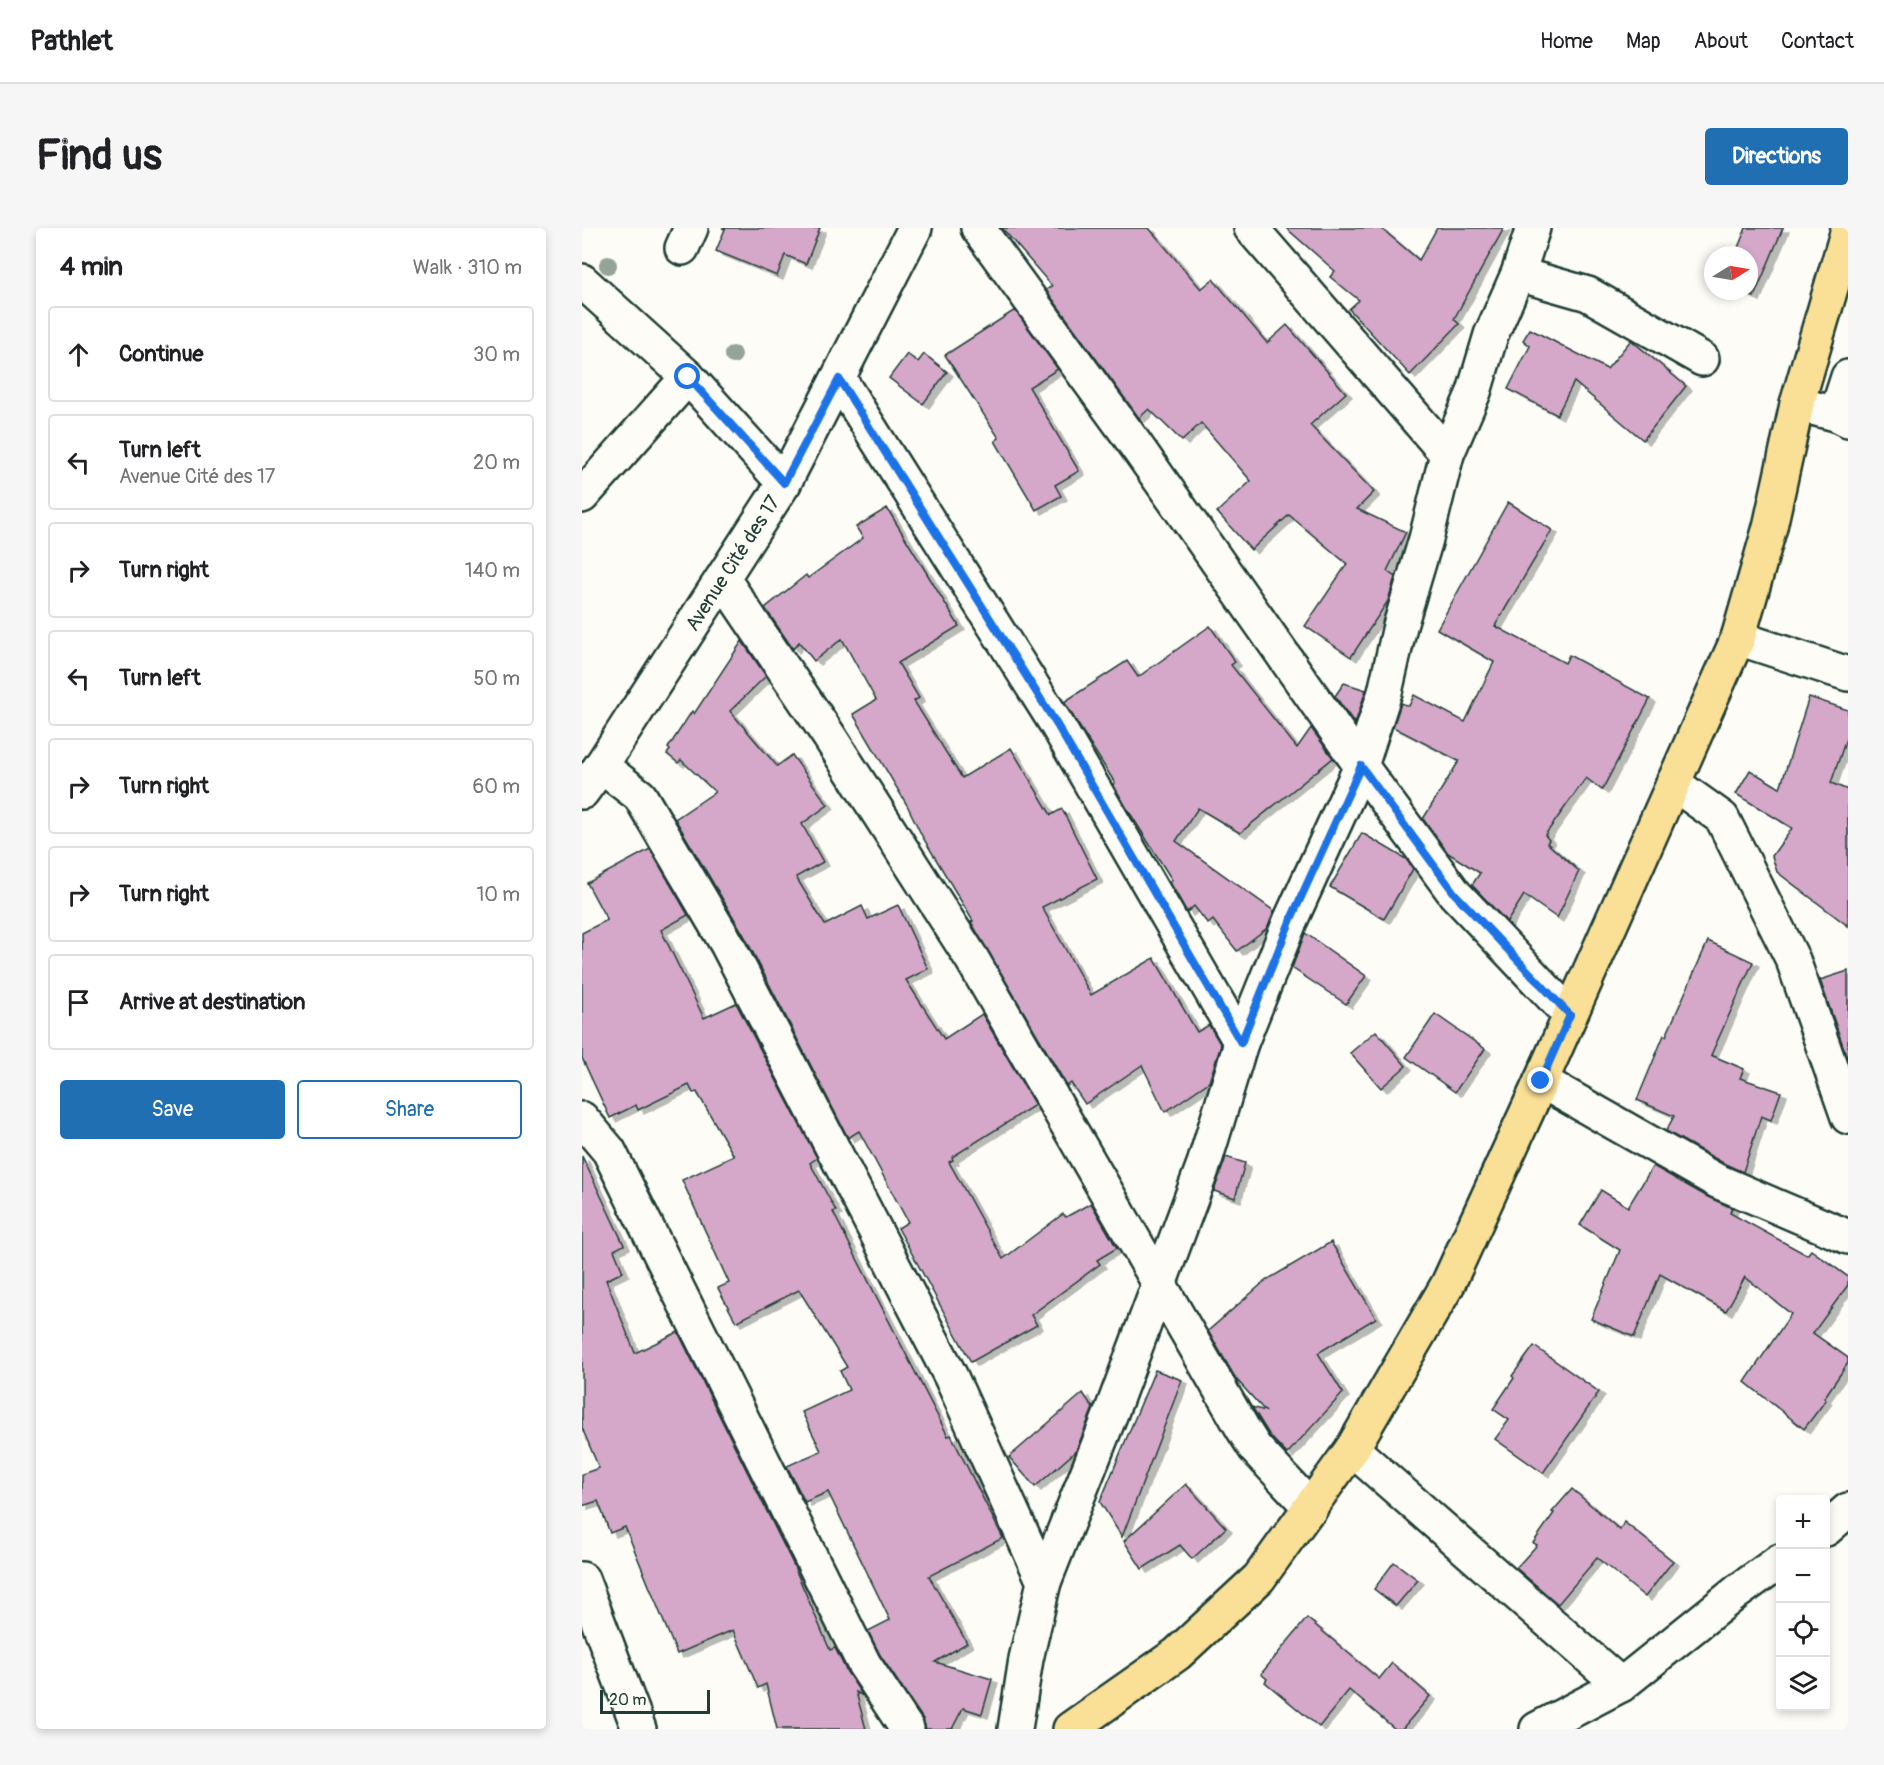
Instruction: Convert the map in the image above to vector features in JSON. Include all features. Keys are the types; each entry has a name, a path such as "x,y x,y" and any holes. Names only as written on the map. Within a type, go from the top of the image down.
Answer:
{"main road":[{"path":"1070,1729 1177,1654 1259,1578 1352,1449 1448,1284 1738,638 1770,526 1797,404 1848,230"}],"street":[{"name":"Avenue Cité des 17","path":"582,792 784,483 915,228"},
{"path":"978,228 1137,447 1361,766 1455,894 1570,1015"},
{"path":"1251,228 1447,454"},
{"path":"1015,1729 1026,1659 1044,1582 1112,1413 1204,1164 1241,1043 1291,919 1361,766 1385,692 1400,626 1426,539 1447,454 1474,392 1491,335 1518,274 1533,228"},
{"path":"1518,274 1588,294 1702,359"},
{"path":"582,281 688,377 784,483"},
{"path":"582,496 688,377"},
{"path":"1797,404 1842,417 1848,377"},
{"path":"839,379 1057,725 1241,1043"},
{"path":"723,579 830,736 972,959 1255,1448 1311,1508"},
{"path":"1738,638 1848,674"},
{"path":"601,766 640,796 727,944 951,1377 1044,1582"},
{"path":"1673,783 1722,818 1793,960 1848,1117"},
{"path":"1541,1081 1718,1181 1848,1237"},
{"path":"582,1119 609,1151 864,1664 907,1729"},
{"path":"1352,1449 1620,1685"},
{"path":"1830,1526 1848,1510"},
{"path":"1537,1729 1620,1685 1776,1564"},
{"path":"582,1579 639,1729"}],"building":[{"path":"722,228 820,228 806,264 785,255 777,276 716,251 725,229"},
{"path":"1002,228 1149,228 1201,289 1213,279 1267,343 1287,325 1346,393 1310,425 1374,492 1357,509 1406,532 1387,571 1395,577 1388,601 1351,657 1305,626 1347,564 1289,515 1251,550 1217,512 1251,481 1201,423 1182,441 1149,409 1139,418 1046,290 1052,286"},
{"path":"1286,228 1381,228 1419,260 1437,228 1504,228 1454,319 1459,324 1410,375 1349,309 1359,300 1330,277 1335,271"},
{"path":"1746,228 1783,228 1758,287 1758,246 1739,246"},
{"path":"1015,310 1058,369 1029,387 1079,471 1055,485 1061,496 1036,510 995,441 999,438 945,355"},
{"path":"1530,329 1607,369 1631,340 1686,386 1643,440 1574,382 1557,415 1508,389 1530,346 1523,340"},
{"path":"907,354 918,362 924,354 947,372 923,404 889,378"},
{"path":"1508,502 1552,530 1495,626 1565,663 1569,655 1650,699 1602,790 1586,778 1545,835 1549,840 1547,843 1579,871 1557,918 1524,895 1507,922 1472,885 1480,873 1448,853 1423,819 1459,761 1393,727 1401,703 1409,706 1414,695 1465,722 1494,662 1437,629"},
{"path":"887,508 959,626 898,663 919,698 914,701 962,778 1011,748 1051,815 1062,809 1097,879 1042,907 1091,995 1154,958 1197,1032 1209,1025 1221,1045 1209,1082 1165,1112 1142,1065 1085,1104 1071,1083 1067,1086 853,714 876,700 842,639 814,661 799,642 793,649 765,608 806,575 808,578 863,538 856,527"},
{"path":"1210,626 1235,662 1231,665 1297,748 1311,728 1333,758 1240,833 1198,808 1176,841 1274,911 1267,928 1237,951 1213,920 1208,924 1194,906 1187,912 1170,882 1172,880 1064,702 1127,661 1138,677"},
{"path":"742,641 766,676 730,711 777,766 792,755 828,805 802,824 823,862 796,877 825,925 862,906 868,919 898,905 928,969 906,980 944,1039 982,1014 1035,1105 952,1157 953,1160 949,1162 1003,1259 1063,1214 1066,1217 1091,1203 1117,1248 1097,1260 1100,1264 1031,1315 1037,1325 971,1362 898,1228 908,1222 859,1131 848,1138 744,935 675,819 715,792 681,760 678,763 667,754 670,750 668,748 692,711 694,714"},
{"path":"1344,683 1366,690 1355,724 1335,696"},
{"path":"1809,697 1848,710 1848,733 1831,783 1848,790 1848,926 1777,872 1772,856 1792,828 1736,794 1750,770 1780,788"},
{"path":"1362,833 1406,859 1413,869 1384,919 1330,887"},
{"path":"650,849 688,915 661,930 704,1018 736,1003 817,1158 810,1163 836,1211 833,1212 1003,1538 929,1576 967,1643 935,1662 992,1679 982,1714 963,1708 952,1729 926,1729 923,1719 880,1655 868,1631 890,1620 828,1492 805,1502 787,1466 821,1451 802,1412 849,1390 840,1371 847,1367 799,1290 736,1322 718,1288 729,1283 682,1180 734,1156 697,1092 693,1093 689,1085 638,1110 636,1105 610,1118 582,1058 582,933 607,920 587,883"},
{"path":"1305,933 1366,976 1346,1004 1292,968"},
{"path":"1708,941 1753,962 1711,1055 1744,1069 1740,1078 1781,1092 1771,1120 1761,1116 1743,1172 1666,1131 1674,1116 1637,1100 1664,1035 1666,1036"},
{"path":"1848,971 1848,1060 1820,980"},
{"path":"1435,1014 1485,1049 1455,1092 1406,1057"},
{"path":"1376,1031 1406,1066 1381,1088 1350,1053"},
{"path":"582,1156 624,1245 614,1250 623,1272 606,1280 635,1353 678,1332 793,1564 830,1650 835,1648 863,1696 856,1692 866,1729 777,1729 766,1684 758,1688 733,1630 677,1654 625,1527 610,1533 598,1501 582,1506 582,1474 599,1468 582,1428"},
{"path":"1226,1157 1245,1163 1235,1198 1214,1191"},
{"path":"1653,1166 1732,1208 1730,1213 1807,1255 1811,1250 1848,1277 1848,1285 1813,1333 1848,1358 1848,1363 1824,1398 1826,1400 1804,1429 1745,1382 1791,1314 1745,1277 1726,1311 1660,1274 1634,1337 1591,1319 1620,1250 1580,1225 1601,1190 1628,1207"},
{"path":"1331,1242 1376,1318 1318,1353 1343,1393 1287,1454 1270,1436 1252,1407 1265,1411 1236,1379 1208,1331 1265,1281"},
{"path":"1534,1346 1599,1392 1543,1473 1495,1439 1509,1420 1493,1409 1514,1378 1512,1376"},
{"path":"1155,1370 1182,1380 1122,1537 1100,1502"},
{"path":"1083,1393 1093,1408 1076,1451 1035,1487 1009,1457"},
{"path":"1186,1484 1226,1528 1192,1559 1180,1545 1142,1569 1124,1541"},
{"path":"1572,1489 1620,1530 1624,1522 1673,1561 1645,1597 1597,1558 1558,1604 1516,1568 1537,1545 1533,1543 1554,1513 1552,1512"},
{"path":"1394,1562 1418,1580 1396,1606 1374,1589"},
{"path":"1307,1618 1379,1679 1392,1663 1430,1696 1402,1729 1395,1729 1349,1690 1319,1727 1265,1682 1267,1679 1261,1674"}],"route":[{"path":"688,377 784,483 839,379 1057,725 1241,1043 1291,919 1361,766 1455,894 1570,1015 1541,1081"}]}
